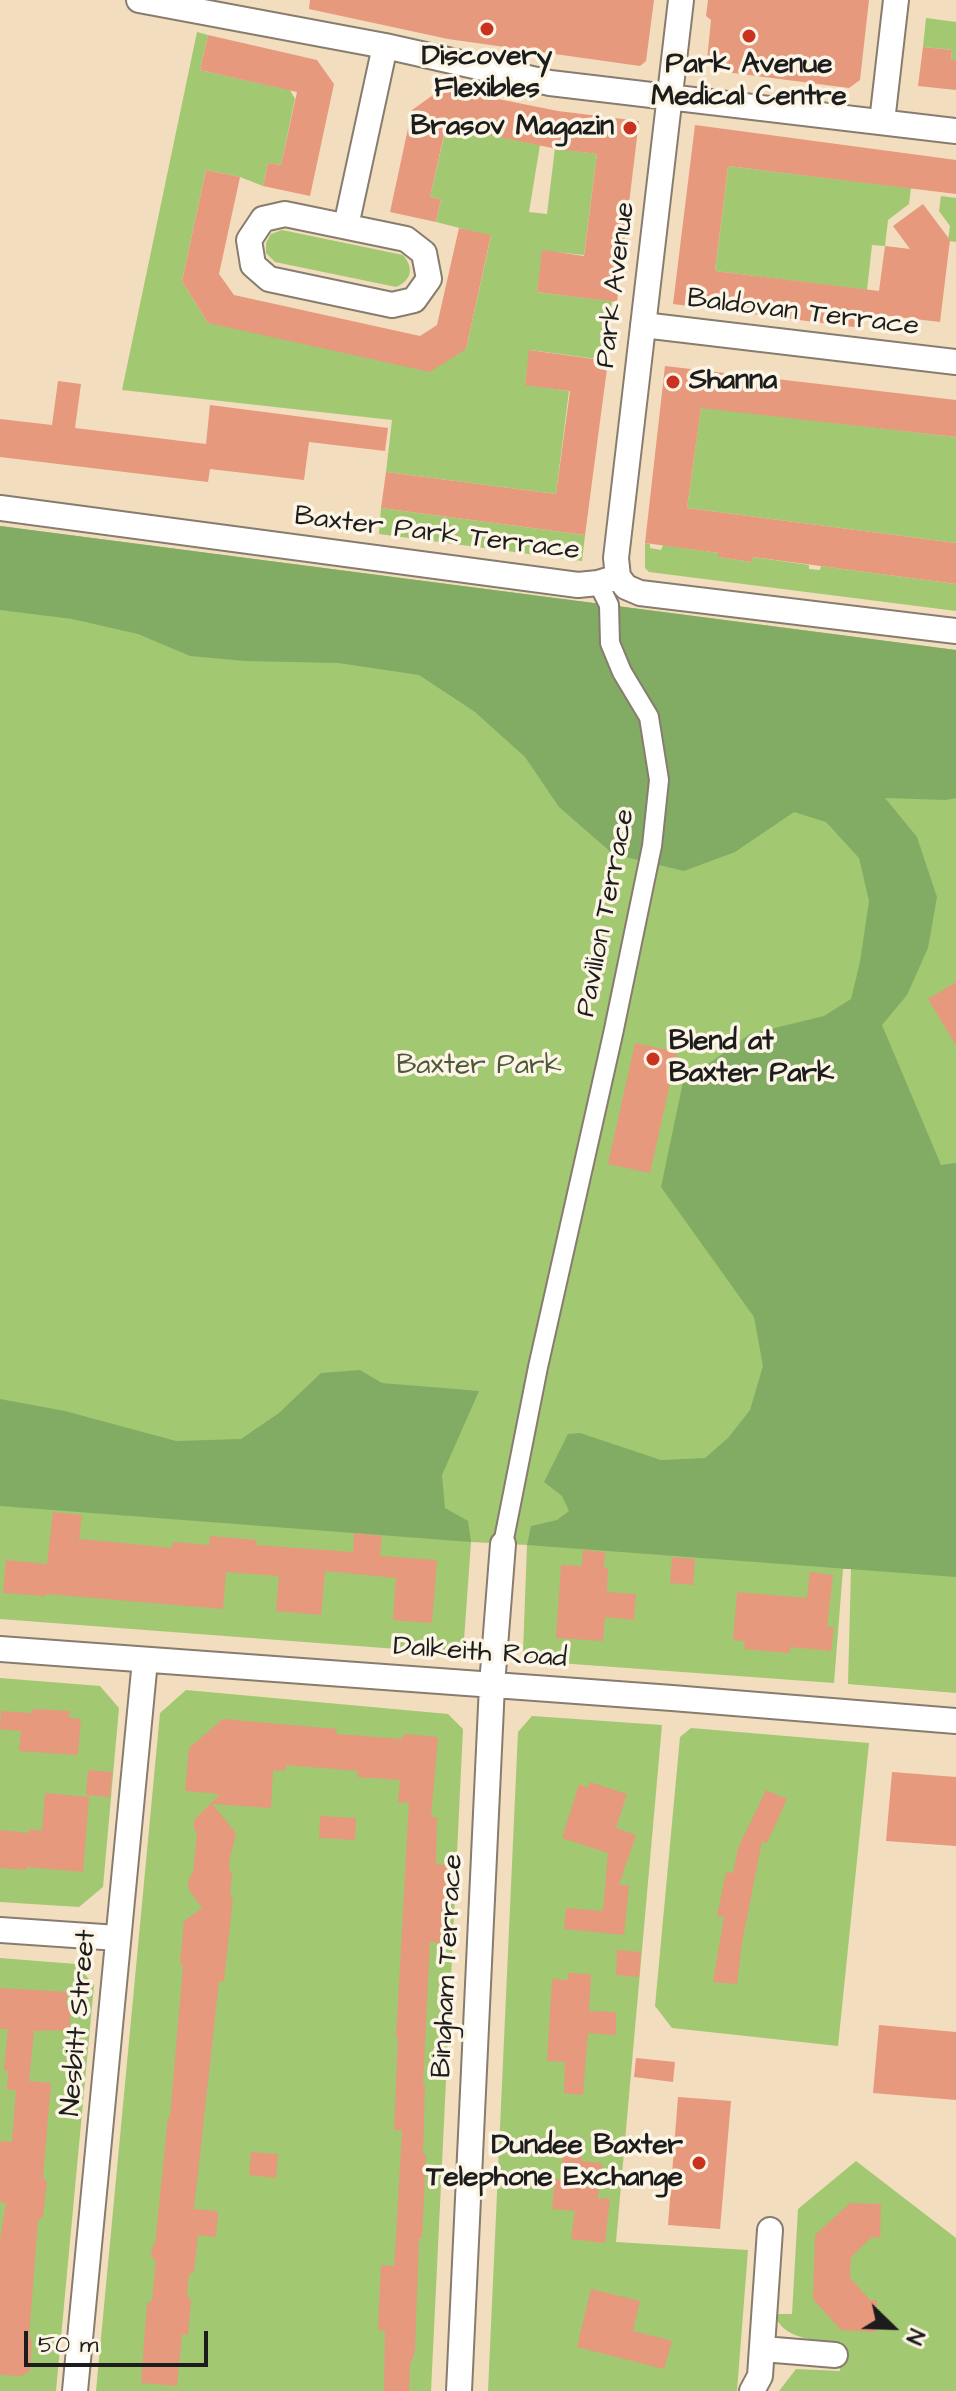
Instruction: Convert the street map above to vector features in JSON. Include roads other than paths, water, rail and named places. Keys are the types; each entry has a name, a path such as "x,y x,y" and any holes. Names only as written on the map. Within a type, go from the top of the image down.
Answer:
{"street":[{"path":"139,0 385,46 550,83 956,131"},
{"name":"Park Avenue","path":"608,580 616,558 681,0"},
{"path":"882,122 896,0"},
{"path":"346,226 385,46"},
{"path":"285,214 346,226 406,239 424,253 429,279 414,300 392,305 269,279 253,265 249,240 263,219 285,214"},
{"name":"Baldovan Terrace","path":"643,325 956,362"},
{"name":"Baxter Park Terrace","path":"0,508 578,585 608,580 640,593 956,631"},
{"name":"Pavilion Terrace","path":"503,1544 538,1367 652,846 659,780 649,717 622,672 610,643 608,580"},
{"name":"Bingham Terrace","path":"459,2391 492,1685 503,1544"},
{"name":"Dalkeith Road","path":"0,1649 956,1721"},
{"name":"Nesbitt Street","path":"75,2391 145,1660"},
{"path":"0,1930 118,1938"},
{"path":"752,2391 760,2376 770,2230"},
{"path":"763,2349 835,2355"}],"place":[{"name":"Discovery Flexibles","path":"487,29"},
{"name":"Park Avenue Medical Centre","path":"749,36"},
{"name":"Brasov Magazin","path":"630,128"},
{"name":"Shanna","path":"673,382"},
{"name":"Blend at Baxter Park","path":"653,1059"},
{"name":"Dundee Baxter Telephone Exchange","path":"699,2163"}],"park label":[{"name":"Baxter Park","path":"479,1067"}]}
